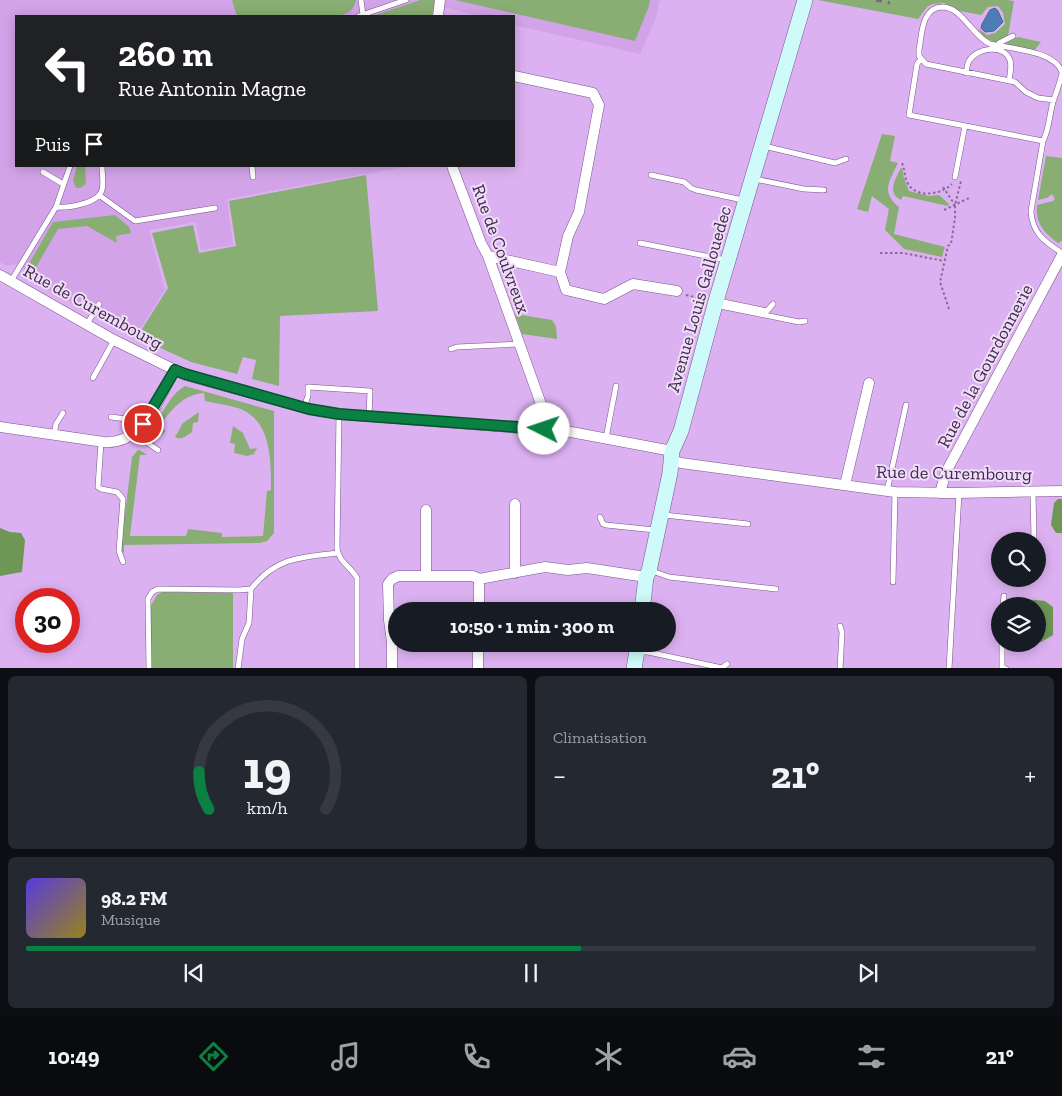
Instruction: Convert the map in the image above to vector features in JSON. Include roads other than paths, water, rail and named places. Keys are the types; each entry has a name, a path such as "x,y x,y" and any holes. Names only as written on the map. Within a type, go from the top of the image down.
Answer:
{"main road":[{"name":"Avenue Louis Gallouedec","path":"643,602 647,574 670,473 671,455 681,431 716,302 805,0"},
{"path":"634,668 636,652"}],"street":[{"path":"438,15 440,0"},
{"path":"515,76 593,92 599,104 579,212 568,236 560,272 566,290 604,298 633,284 677,291"},
{"name":"Rue de Coulvreux","path":"452,167 481,243 488,256 540,404 544,418 544,429"},
{"name":"Rue de la Gourdonnerie","path":"940,493 946,472 1062,254"},
{"path":"488,256 560,272"},
{"name":"Rue de Curembourg","path":"0,274 114,340 175,370 304,407 339,414 544,429 606,438 671,455 681,463 891,491 940,493 1062,491"},
{"path":"0,427 112,442 134,434 143,424 175,370"},
{"name":"Rue de Curembourg","path":"845,485 870,383"},
{"path":"515,504 515,573"},
{"path":"426,510 426,576"},
{"path":"392,668 392,642 388,620 388,584 398,576 473,576 479,579 545,567 568,570 586,568 647,574"},
{"path":"478,602 479,579"},
{"path":"478,652 478,668"}],"lane":[{"path":"361,0 361,15"},
{"path":"364,15 406,0"},
{"path":"1009,81 1011,68 1009,58 1005,54 983,41 956,12 947,8 938,8 930,11 925,18 919,50 921,59 929,66 966,72 1009,81 1015,82 1026,92 1038,98 1054,100"},
{"path":"998,49 999,43 1013,36"},
{"path":"966,72 969,61 978,52 991,49 1046,55 1058,63 1062,72 1047,133 1043,141 1031,211 1036,232 1042,240 1062,254"},
{"path":"921,59 917,64 908,115 1043,141"},
{"path":"955,177 965,126"},
{"path":"762,146 836,164 846,159"},
{"path":"11,281 56,208 70,167"},
{"path":"56,208 69,208 96,199 102,191 102,167"},
{"path":"252,167 253,177"},
{"path":"43,172 64,184"},
{"path":"651,174 684,182 690,188 696,190 746,201"},
{"path":"752,178 804,189 824,190"},
{"path":"99,194 135,221 215,208"},
{"path":"640,243 729,260"},
{"path":"716,302 767,310 773,304"},
{"path":"716,302 799,322 806,321"},
{"path":"86,324 99,304"},
{"path":"92,378 114,340"},
{"path":"451,349 457,347 518,344"},
{"path":"606,438 616,386"},
{"path":"304,407 308,396 308,387 370,391 369,416"},
{"path":"893,582 891,491 906,405"},
{"path":"54,435 56,424 63,413"},
{"path":"339,414 338,553 342,561 354,571 357,578 357,668"},
{"path":"111,417 134,420 143,424"},
{"path":"134,434 158,450"},
{"path":"101,442 97,484 100,489 117,492 123,499 119,551 123,562"},
{"path":"1033,492 1034,532"},
{"path":"949,668 958,493"},
{"path":"661,515 748,524"},
{"path":"600,517 606,525 658,530"},
{"path":"238,668 242,639 249,623 251,589 264,574 282,562 308,556 338,553"},
{"path":"647,574 776,589"},
{"path":"149,668 148,599 152,592 158,589 251,589"},
{"path":"840,626 842,632 840,668"},
{"path":"648,652 722,668 727,664"},
{"path":"1002,652 1002,668 1006,668"}],"water":[{"path":"995,8 1003,22 994,31 985,32 981,28 982,24 990,10"}],"railway":[{"path":"876,0 890,3"}]}
